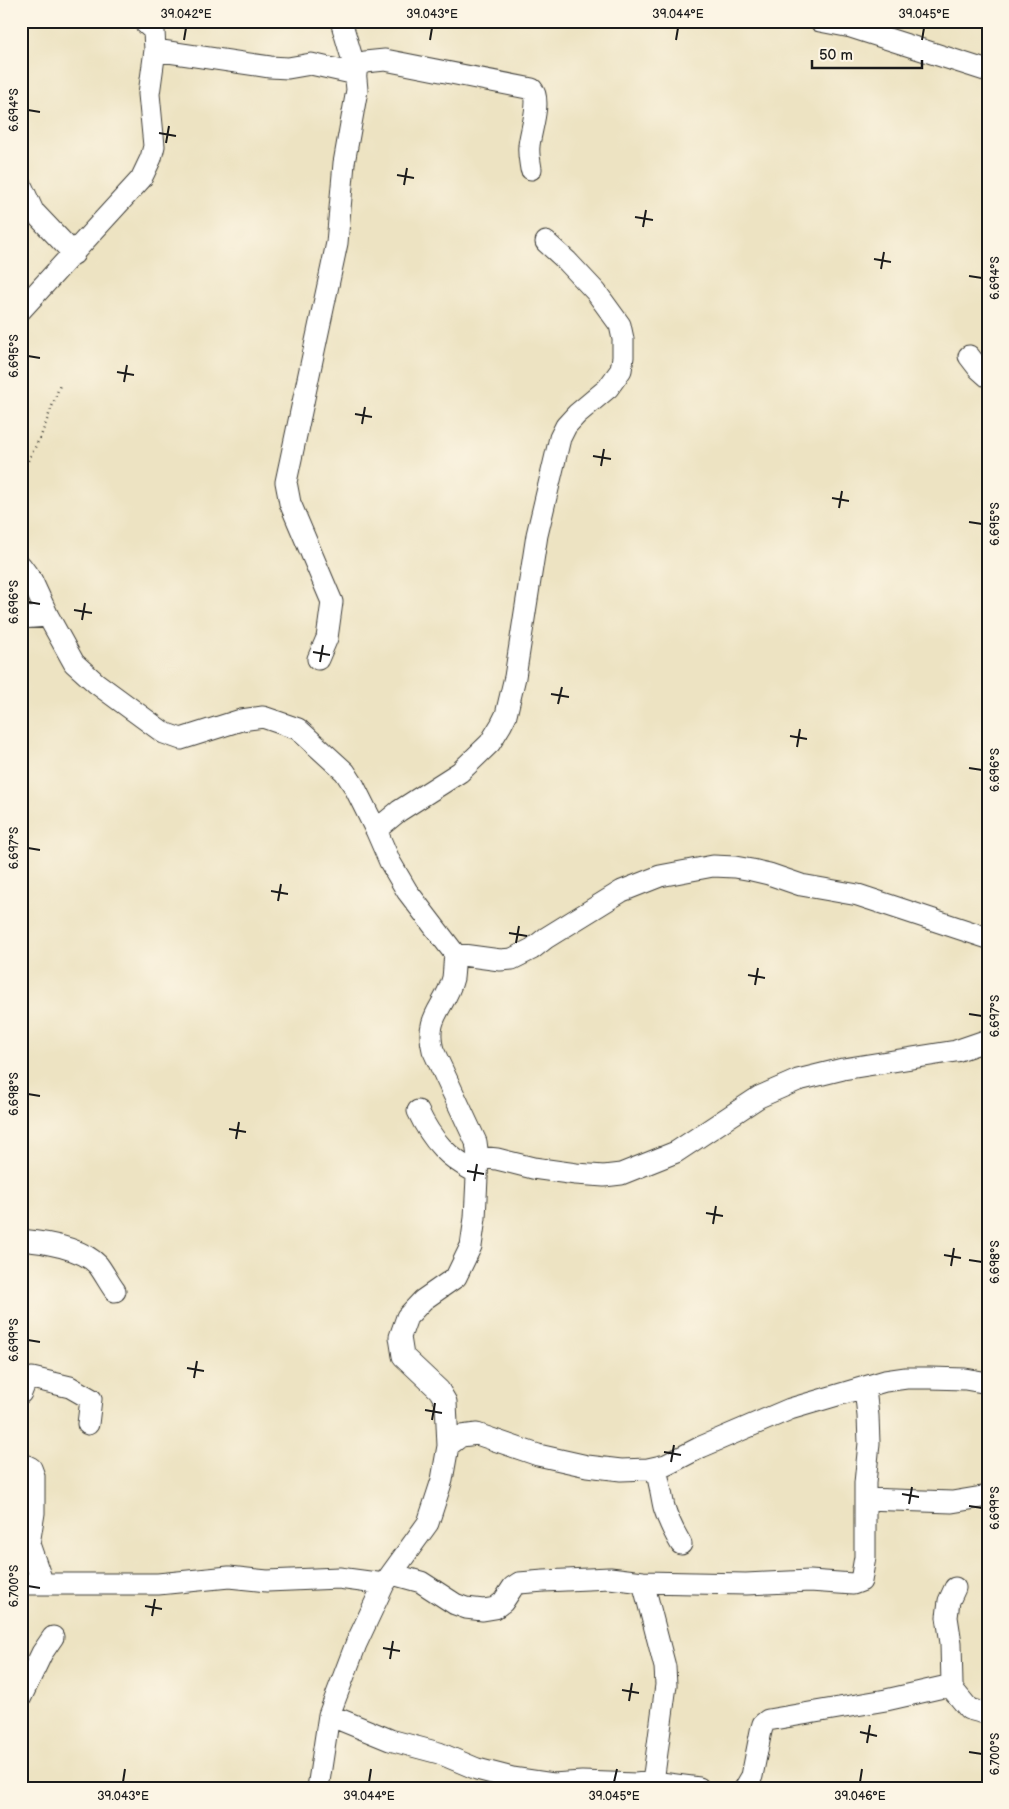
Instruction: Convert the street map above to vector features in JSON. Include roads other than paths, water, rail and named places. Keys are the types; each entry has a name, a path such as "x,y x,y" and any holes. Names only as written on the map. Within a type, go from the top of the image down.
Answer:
{"street":[{"path":"21,310 142,179 152,158 154,146 149,94 155,50 154,31 144,21"},
{"path":"318,659 327,638 332,602 290,504 286,482 337,243 344,163 357,90 356,71 341,21"},
{"path":"820,21 851,27 988,71"},
{"path":"155,50 270,67 288,68 311,64 356,71"},
{"path":"356,71 365,62 385,60 532,89 536,93 536,103 528,148 531,169"},
{"path":"21,185 33,211 74,254"},
{"path":"376,830 399,811 460,772 495,737 506,715 515,677 536,534 560,438 566,426 577,414 608,388 621,370 623,339 620,324 596,292 546,242"},
{"path":"969,356 988,377"},
{"path":"21,566 32,580 48,616 74,662 96,683 164,733 181,739 241,720 263,717 298,729 345,772 354,786 390,862 407,891 455,954 453,978 430,1027 430,1038 433,1050 476,1142 478,1165 475,1218 471,1246 464,1264 456,1277 423,1300 407,1317 400,1337 404,1356 439,1390 446,1402 448,1446 442,1480 428,1523 388,1579 356,1644 329,1715 318,1788"},
{"path":"21,618 48,616"},
{"path":"455,954 500,960 512,959 522,955 622,891 660,876 713,866 752,870 802,886 858,894 988,938"},
{"path":"418,1111 427,1129 441,1148 453,1159 478,1165 497,1159 549,1171 576,1174 604,1176 621,1174 676,1152 759,1097 798,1080 844,1070 956,1051 988,1040"},
{"path":"21,1240 44,1242 84,1254 97,1264 115,1291"},
{"path":"21,1393 24,1383 32,1378 70,1387 91,1399 88,1424"},
{"path":"448,1446 461,1436 477,1434 538,1455 587,1466 622,1470 655,1468 666,1465 701,1447 790,1409 885,1381 906,1378 965,1379 988,1383"},
{"path":"21,1584 158,1584 229,1577 267,1580 388,1579 421,1582 455,1604 474,1610 489,1610 503,1602 513,1587 519,1583 610,1578 643,1582 746,1584 810,1581 852,1584 861,1581 865,1557 865,1483 869,1443 865,1388"},
{"path":"21,1463 31,1468 34,1476 34,1514 29,1544 43,1584"},
{"path":"655,1468 660,1481 665,1508 674,1532 681,1544"},
{"path":"865,1499 952,1502 988,1496"},
{"path":"643,1582 665,1667 666,1685 653,1782"},
{"path":"745,1788 752,1776 760,1731 763,1724 768,1720 886,1700 950,1686 953,1683 951,1643 947,1617 949,1601 955,1588"},
{"path":"21,1697 42,1653 53,1637"},
{"path":"950,1686 969,1709 988,1714"},
{"path":"329,1715 390,1740 438,1753 477,1769 512,1778 553,1784 582,1782 636,1784 653,1782 699,1788"}]}
